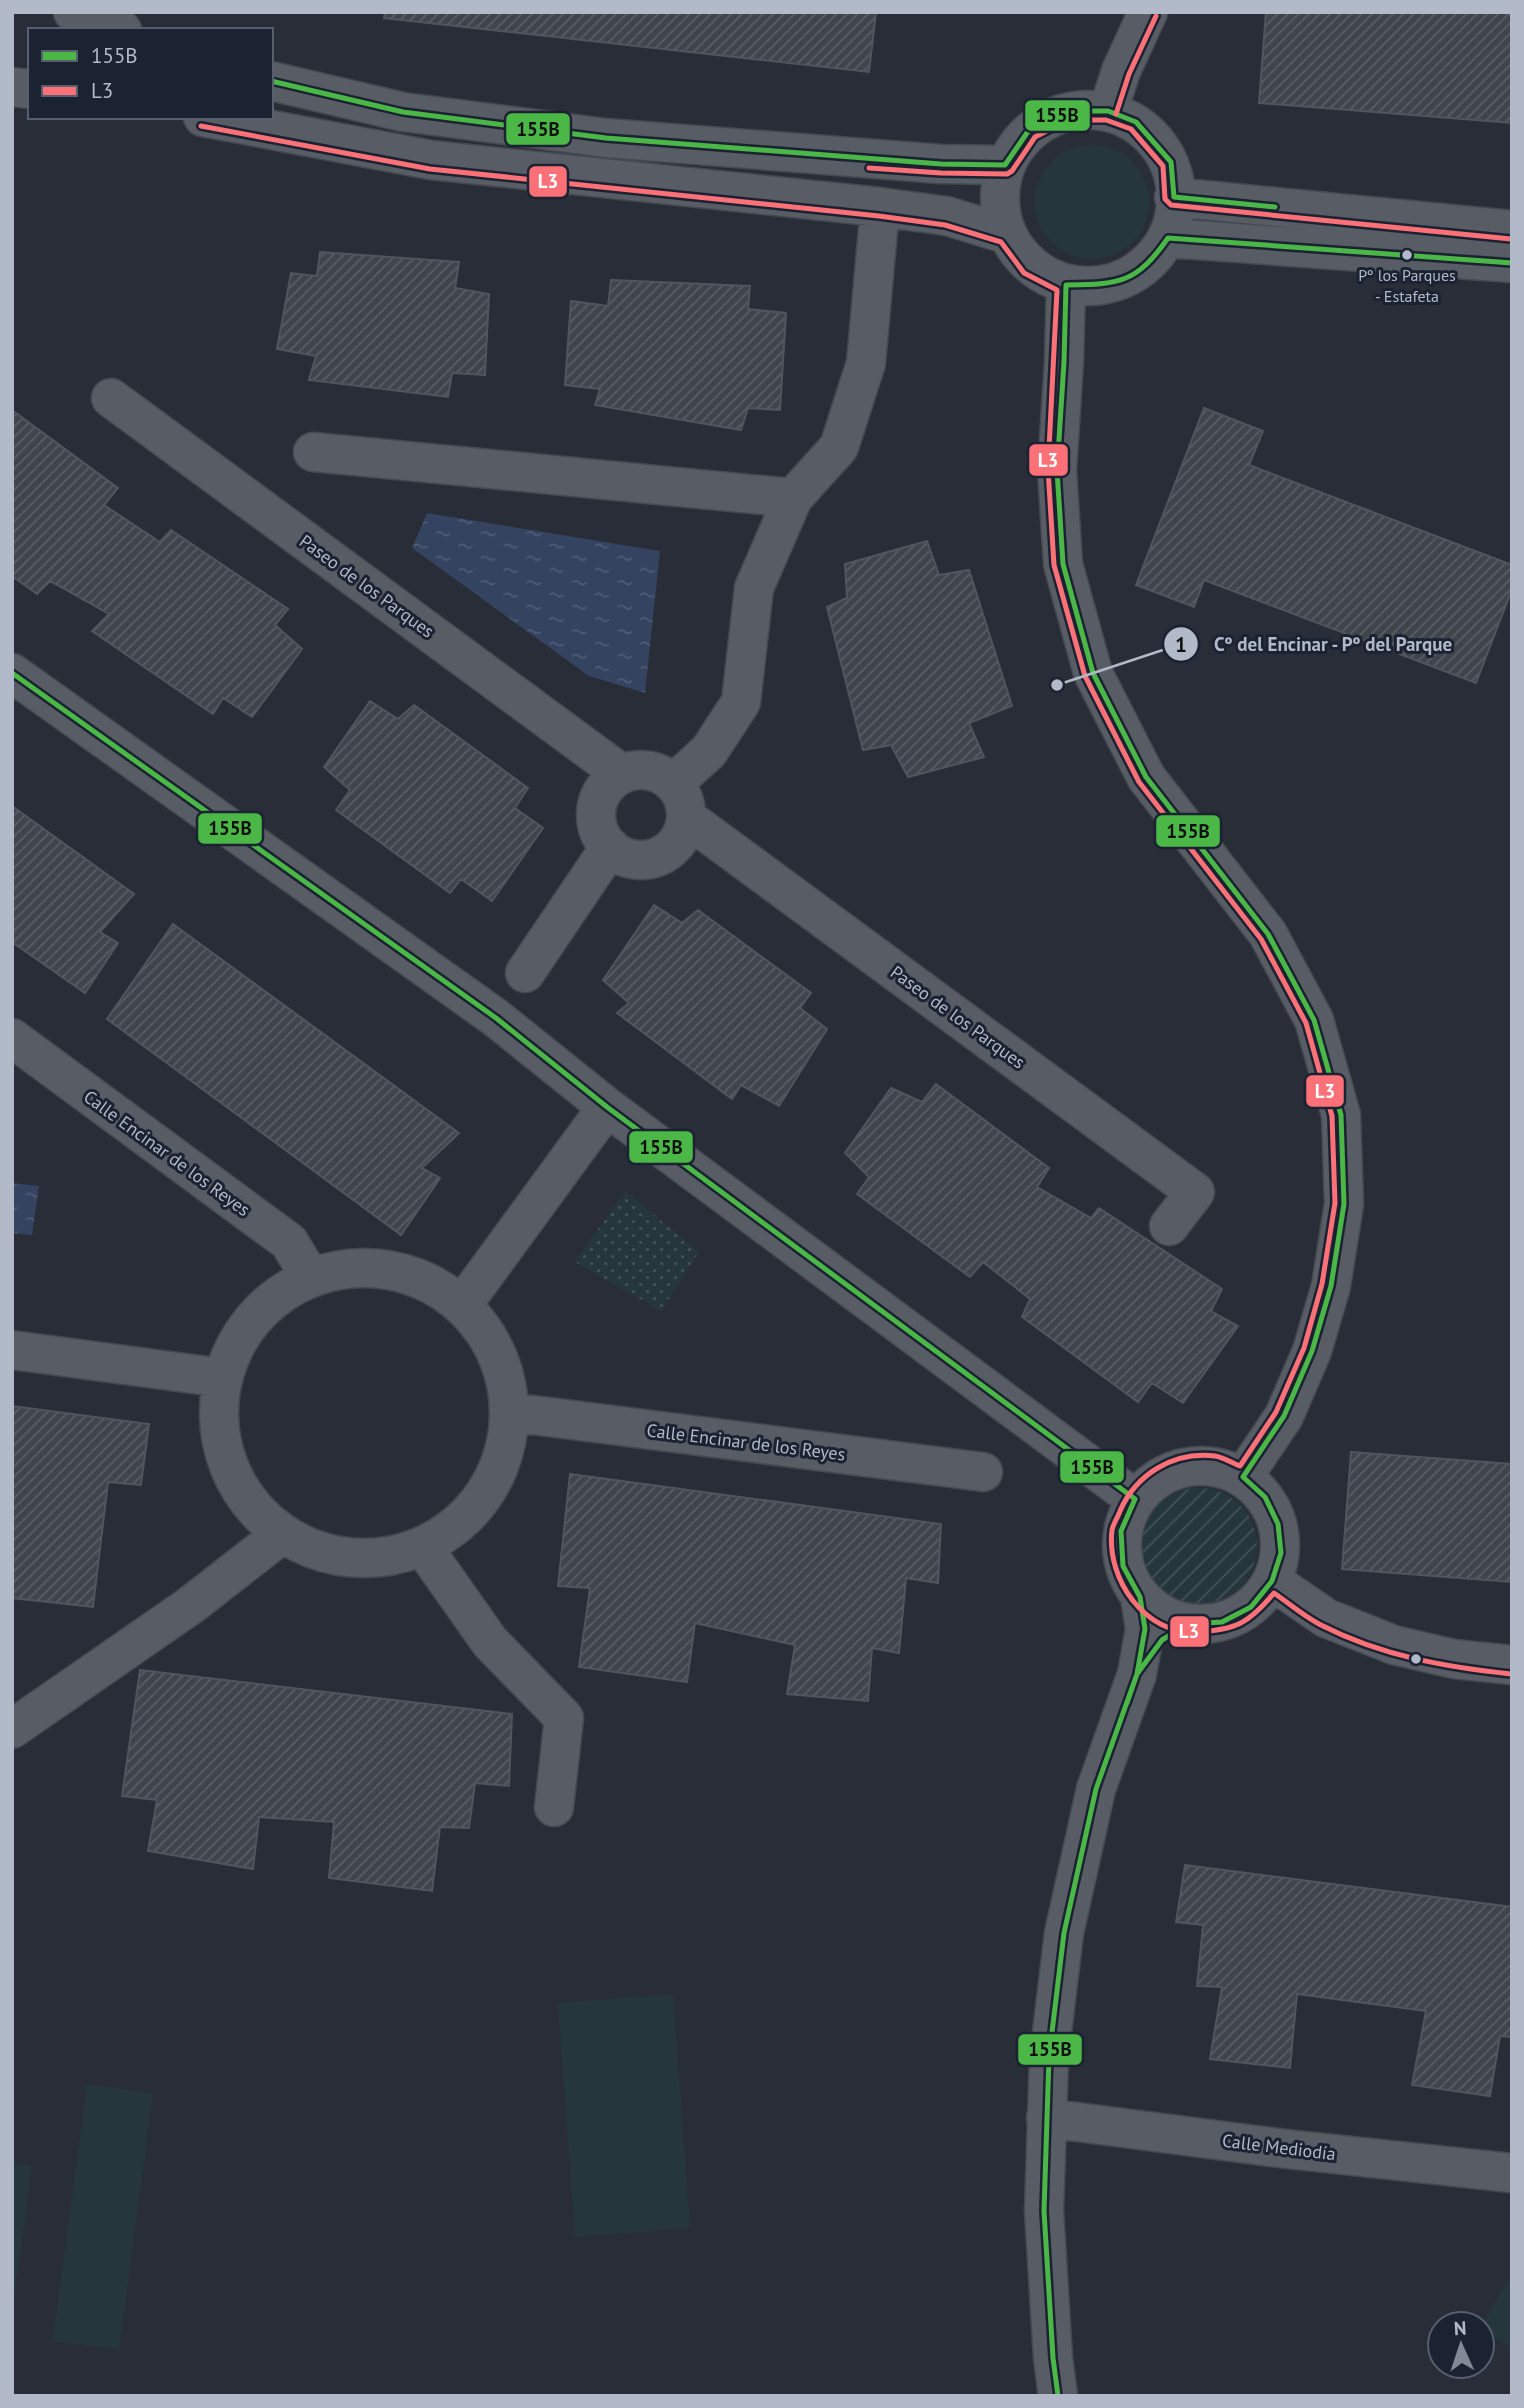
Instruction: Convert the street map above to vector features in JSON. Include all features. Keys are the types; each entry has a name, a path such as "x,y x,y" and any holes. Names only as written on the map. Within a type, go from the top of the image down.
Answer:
{"street":[{"path":"74,12 117,28"},
{"path":"1108,111 1121,71 1148,12"},
{"path":"273,81 403,113 606,138 941,164 1005,164"},
{"path":"1066,111 1108,111 1136,122 1171,162 1174,197 1168,238 1155,258 1135,275 1114,284 1066,285 1030,267 1006,234 998,200 1005,164 1029,130 1066,111"},
{"path":"214,119 431,160 880,207 947,216 1006,234"},
{"path":"1174,197 1512,230"},
{"path":"680,800 659,773 640,769 622,774 608,785 598,799 596,817 600,834 610,847 624,856 641,860 658,857 672,848 682,834 680,800 741,702 754,588 793,498 839,447 866,363 880,207"},
{"path":"1168,238 1512,263"},
{"path":"1066,285 1057,470 1063,564 1093,673 1146,777 1268,934 1314,1020 1341,1115 1344,1204 1331,1286 1312,1351 1284,1416 1244,1477"},
{"name":"Paseo de los Parques","path":"111,398 622,774"},
{"path":"313,452 793,498"},
{"path":"12,673 496,1018 607,1107 1135,1499"},
{"name":"Paseo de los Parques","path":"680,800 1195,1192 1169,1226"},
{"path":"525,973 610,847"},
{"name":"Calle Encinar de los Reyes","path":"12,1038 289,1242 311,1278"},
{"path":"463,1304 607,1107"},
{"path":"377,1266 423,1278 463,1304 493,1341 509,1385 510,1412 510,1434 494,1481 464,1521 423,1547 375,1559 326,1554 282,1534 246,1500 224,1456 217,1408 226,1362 250,1321 285,1289 330,1270 377,1266"},
{"path":"12,1350 223,1378"},
{"name":"Calle Encinar de los Reyes","path":"510,1412 983,1472"},
{"path":"1058,2396 1053,2358 1044,2211 1049,2057 1064,1933 1096,1790 1137,1674 1145,1629 1140,1597 1123,1566 1121,1531 1135,1499 1156,1478 1185,1466 1215,1465 1244,1477 1265,1497 1278,1524 1281,1553 1272,1581 1251,1607 1222,1622 1188,1624 1161,1615 1140,1597"},
{"path":"12,1729 191,1605 282,1534"},
{"path":"423,1547 490,1642 564,1718 554,1807"},
{"path":"1272,1581 1326,1618 1394,1645 1454,1659 1512,1665"},
{"path":"1137,1674 1161,1640 1188,1624"},
{"name":"Calle Mediodía","path":"1046,2118 1287,2149 1512,2173"}],"shaded area":[{"path":"1092,145 1114,149 1124,154 1140,170 1145,180 1149,202 1145,224 1140,234 1124,250 1114,255 1092,259 1070,255 1060,250 1044,234 1039,224 1035,202 1039,180 1044,170 1060,154 1070,149"},
{"path":"625,1191 699,1252 661,1311 575,1262"},
{"path":"1199,1488 1221,1492 1240,1505 1253,1524 1257,1546 1253,1568 1240,1587 1221,1600 1199,1604 1177,1600 1158,1587 1145,1568 1141,1546 1145,1524 1158,1505 1177,1492"},
{"path":"673,1994 690,2228 575,2237 558,2003"},
{"path":"87,2084 153,2093 119,2350 53,2341"},
{"path":"12,2163 32,2166 12,2314"},
{"path":"1512,2275 1512,2348 1496,2338 1496,2310 1491,2310"}],"water":[{"path":"427,513 660,551 645,693 589,676 412,548"},
{"path":"12,1183 39,1186 32,1235 12,1233"}],"building":[{"path":"385,12 876,12 869,72 384,18"},
{"path":"1266,12 1512,12 1512,123 1259,103"},
{"path":"320,252 459,262 455,288 489,294 485,375 452,373 448,397 309,380 316,356 277,349 291,273 317,276"},
{"path":"611,280 750,286 748,309 786,313 780,410 748,408 741,430 595,405 600,389 565,385 571,301 608,306"},
{"path":"1204,408 1263,431 1249,465 1512,565 1512,589 1476,683 1204,580 1194,607 1136,585"},
{"path":"12,410 118,488 104,505 160,542 171,530 288,609 275,625 302,649 252,717 223,698 213,714 92,631 109,614 50,581 37,594 12,576"},
{"path":"927,541 939,575 969,570 1012,706 969,723 984,757 908,777 891,745 863,750 827,607 847,598 845,564"},
{"path":"370,701 398,719 414,705 528,788 515,808 543,828 492,901 461,879 450,893 336,810 350,790 324,767"},
{"path":"12,806 134,894 100,932 118,943 85,993 12,942"},
{"path":"654,905 682,923 698,910 811,993 800,1008 827,1029 779,1106 741,1085 732,1099 617,1013 629,1003 603,980"},
{"path":"173,924 459,1133 422,1168 440,1178 401,1235 107,1019"},
{"path":"936,1084 1049,1168 1037,1187 1091,1218 1099,1208 1222,1289 1211,1311 1238,1326 1183,1403 1152,1383 1138,1402 1022,1317 1030,1299 983,1262 970,1277 857,1194 869,1177 845,1153 891,1088 922,1102"},
{"path":"12,1406 149,1424 141,1485 108,1482 93,1607 12,1598"},
{"path":"1351,1452 1512,1464 1512,1582 1342,1569"},
{"path":"570,1474 941,1524 938,1583 906,1578 899,1653 872,1648 868,1701 787,1694 795,1645 695,1623 687,1682 579,1667 590,1588 558,1586"},
{"path":"140,1670 512,1714 509,1786 475,1783 469,1828 440,1827 432,1891 329,1878 334,1822 259,1817 253,1869 148,1851 157,1800 122,1796"},
{"path":"1185,1865 1512,1907 1512,2037 1500,2036 1490,2096 1412,2085 1426,2011 1297,1994 1290,2068 1210,2059 1222,1987 1197,1986 1203,1925 1176,1922"}],"transit line":[{"name":"L3","path":"1116,114 1129,74 1156,16"},
{"name":"155B","path":"273,81 403,112 606,138 941,164 1005,165 1029,130 1066,111 1108,111 1136,122 1171,162 1174,197 1275,207"},
{"name":"L3","path":"869,168 1007,174 1012,171 1035,137 1068,120 1106,120 1131,129 1163,166 1165,199 1171,205 1511,239"},
{"name":"L3","path":"201,126 430,169 945,225 1001,242 1024,273 1057,290 1048,469 1054,565 1085,676 1139,782 1261,939 1306,1023 1332,1116 1335,1203 1322,1284 1304,1348 1276,1412 1240,1466 1215,1456 1200,1455 1171,1461 1146,1476 1127,1498 1113,1528 1115,1567 1123,1585 1146,1614 1161,1624 1178,1630 1197,1632 1232,1627 1249,1618 1274,1593 1317,1623 1391,1653 1439,1664 1511,1674"},
{"name":"155B","path":"1058,2396 1053,2358 1044,2211 1049,2057 1064,1933 1096,1789 1137,1674 1162,1640 1188,1624 1222,1622 1251,1607 1272,1581 1281,1553 1278,1524 1265,1497 1243,1477 1284,1416 1312,1351 1331,1286 1344,1204 1341,1115 1314,1020 1268,934 1146,777 1093,673 1063,564 1057,470 1066,285 1113,282 1136,273 1168,238 1512,263"},
{"name":"155B","path":"12,673 496,1018 607,1107 1135,1499 1121,1531 1123,1566 1140,1597 1145,1629 1137,1674 1127,1703"}],"place":[{"name":"Pº los Parques - Estafeta","path":"1407,255"},
{"name":"Cº del Encinar - Pº del Parque","path":"1057,685"}]}
